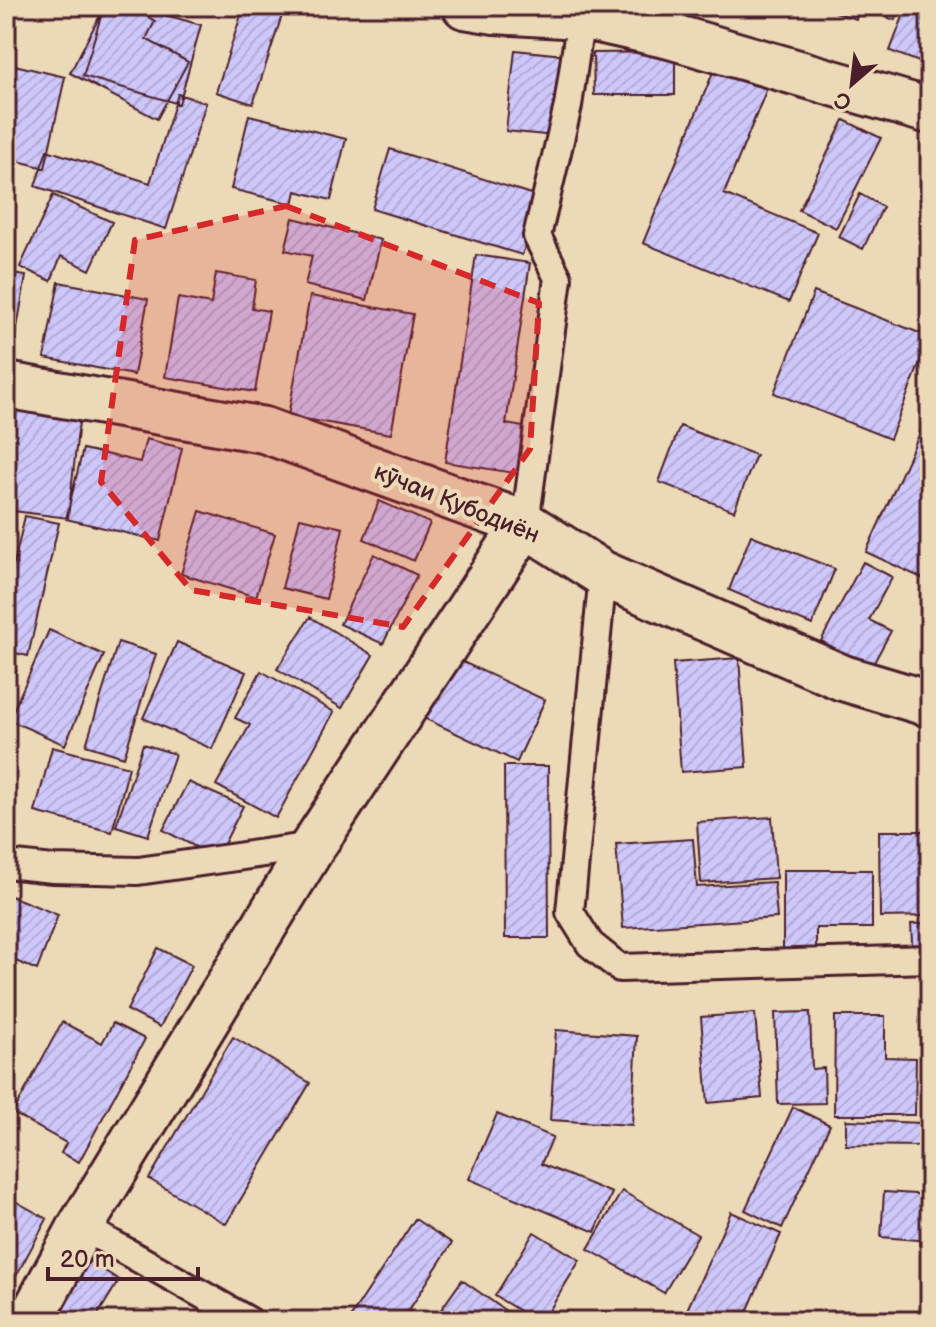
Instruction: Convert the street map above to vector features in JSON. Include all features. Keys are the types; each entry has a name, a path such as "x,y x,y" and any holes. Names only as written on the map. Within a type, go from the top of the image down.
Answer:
{"street":[{"path":"465,6 495,11 581,16 684,39 930,111"},
{"name":"кӯчаи Қубодиён","path":"6,385 264,430 525,524 603,574 843,678 930,704"},
{"path":"30,1321 81,1226 313,846 525,524"}],"lane":[{"path":"525,524 558,278 537,236 568,106 581,16"},
{"path":"603,574 570,912 590,944 620,968 930,959"},
{"path":"6,864 53,869 138,871 313,846"},
{"path":"81,1226 249,1321"}],"highlighted area":[{"path":"286,206 539,303 530,449 403,627 191,590 101,482 135,240"}],"building":[{"path":"104,6 135,6 201,25 179,104 83,76"},
{"path":"105,6 128,6 155,21 146,39 188,62 157,119 70,73"},
{"path":"244,6 285,6 253,104 216,92"},
{"path":"818,6 860,6 856,19"},
{"path":"869,6 899,6 895,20 867,11"},
{"path":"907,6 930,6 930,66 890,51"},
{"path":"515,50 563,55 554,136 506,131"},
{"path":"675,52 675,95 594,95 593,53"},
{"path":"718,60 770,81 724,194 818,233 789,302 643,243"},
{"path":"6,63 65,77 45,168 6,158"},
{"path":"178,94 206,103 166,229 35,186 47,150 150,183"},
{"path":"249,115 346,139 331,200 296,191 293,204 231,189"},
{"path":"844,120 881,138 836,228 799,210"},
{"path":"390,149 540,197 522,255 372,209"},
{"path":"860,194 883,207 863,249 839,237"},
{"path":"53,195 112,222 90,270 61,256 51,281 20,267"},
{"path":"293,218 381,240 367,300 305,285 312,256 285,250"},
{"path":"476,255 530,263 506,424 529,428 521,474 445,462"},
{"path":"6,273 26,276 10,368 6,368"},
{"path":"216,273 256,280 252,308 269,311 255,392 165,377 178,298 211,304"},
{"path":"59,282 148,299 134,375 44,358"},
{"path":"814,292 930,337 890,439 774,393"},
{"path":"310,296 413,314 391,434 288,416"},
{"path":"6,404 80,413 68,518 6,510"},
{"path":"680,426 756,455 734,511 659,482"},
{"path":"923,426 930,429 930,582 866,552"},
{"path":"146,439 182,448 160,541 66,519 83,449 140,462"},
{"path":"379,501 430,523 414,561 364,539"},
{"path":"200,511 275,534 256,597 181,574"},
{"path":"25,516 59,523 28,656 6,651 6,598"},
{"path":"300,518 343,528 326,599 282,588"},
{"path":"751,535 835,569 812,625 729,590"},
{"path":"374,554 417,575 383,644 340,624"},
{"path":"863,562 892,577 869,620 891,631 871,668 821,641"},
{"path":"310,617 373,655 342,708 277,669"},
{"path":"49,630 104,655 65,745 9,720"},
{"path":"118,642 156,654 124,757 86,745"},
{"path":"177,642 246,672 212,749 143,718"},
{"path":"439,651 545,700 517,762 411,712"},
{"path":"739,658 747,767 681,772 673,663"},
{"path":"6,667 16,670 6,701"},
{"path":"261,671 334,712 276,818 216,785 250,725 235,718"},
{"path":"143,744 175,754 148,836 116,826"},
{"path":"52,747 129,767 112,832 35,812"},
{"path":"504,766 548,766 549,938 505,938"},
{"path":"188,782 243,806 217,858 163,830"},
{"path":"772,817 776,878 701,883 697,822"},
{"path":"879,831 930,831 930,916 880,917"},
{"path":"693,839 697,887 774,882 777,918 623,928 616,844"},
{"path":"783,870 872,870 872,928 816,928 816,960 783,961"},
{"path":"6,894 58,915 37,970 6,957"},
{"path":"930,923 930,958 913,960 911,924"},
{"path":"158,948 192,965 160,1027 127,1010"},
{"path":"810,1012 812,1069 824,1068 825,1103 778,1104 775,1013"},
{"path":"755,1013 762,1098 708,1103 701,1017"},
{"path":"835,1016 885,1016 885,1057 916,1058 915,1115 834,1115"},
{"path":"62,1022 102,1043 113,1023 145,1039 79,1162 61,1153 66,1143 13,1113"},
{"path":"556,1030 637,1036 632,1125 550,1120"},
{"path":"924,1034 930,1034 930,1101 924,1101"},
{"path":"233,1037 310,1083 226,1224 149,1179"},
{"path":"793,1107 830,1125 782,1228 745,1210"},
{"path":"497,1114 553,1137 541,1164 612,1193 595,1232 469,1179"},
{"path":"846,1120 922,1123 921,1146 846,1145"},
{"path":"622,1191 698,1235 664,1293 588,1249"},
{"path":"884,1192 930,1195 930,1241 881,1237"},
{"path":"6,1196 47,1219 14,1280 6,1276"},
{"path":"731,1212 781,1234 743,1321 682,1321"},
{"path":"415,1219 452,1243 402,1321 348,1321"},
{"path":"534,1232 580,1260 543,1321 536,1321 495,1296"},
{"path":"80,1255 119,1280 94,1321 39,1321"},
{"path":"462,1280 520,1321 433,1321"}]}
